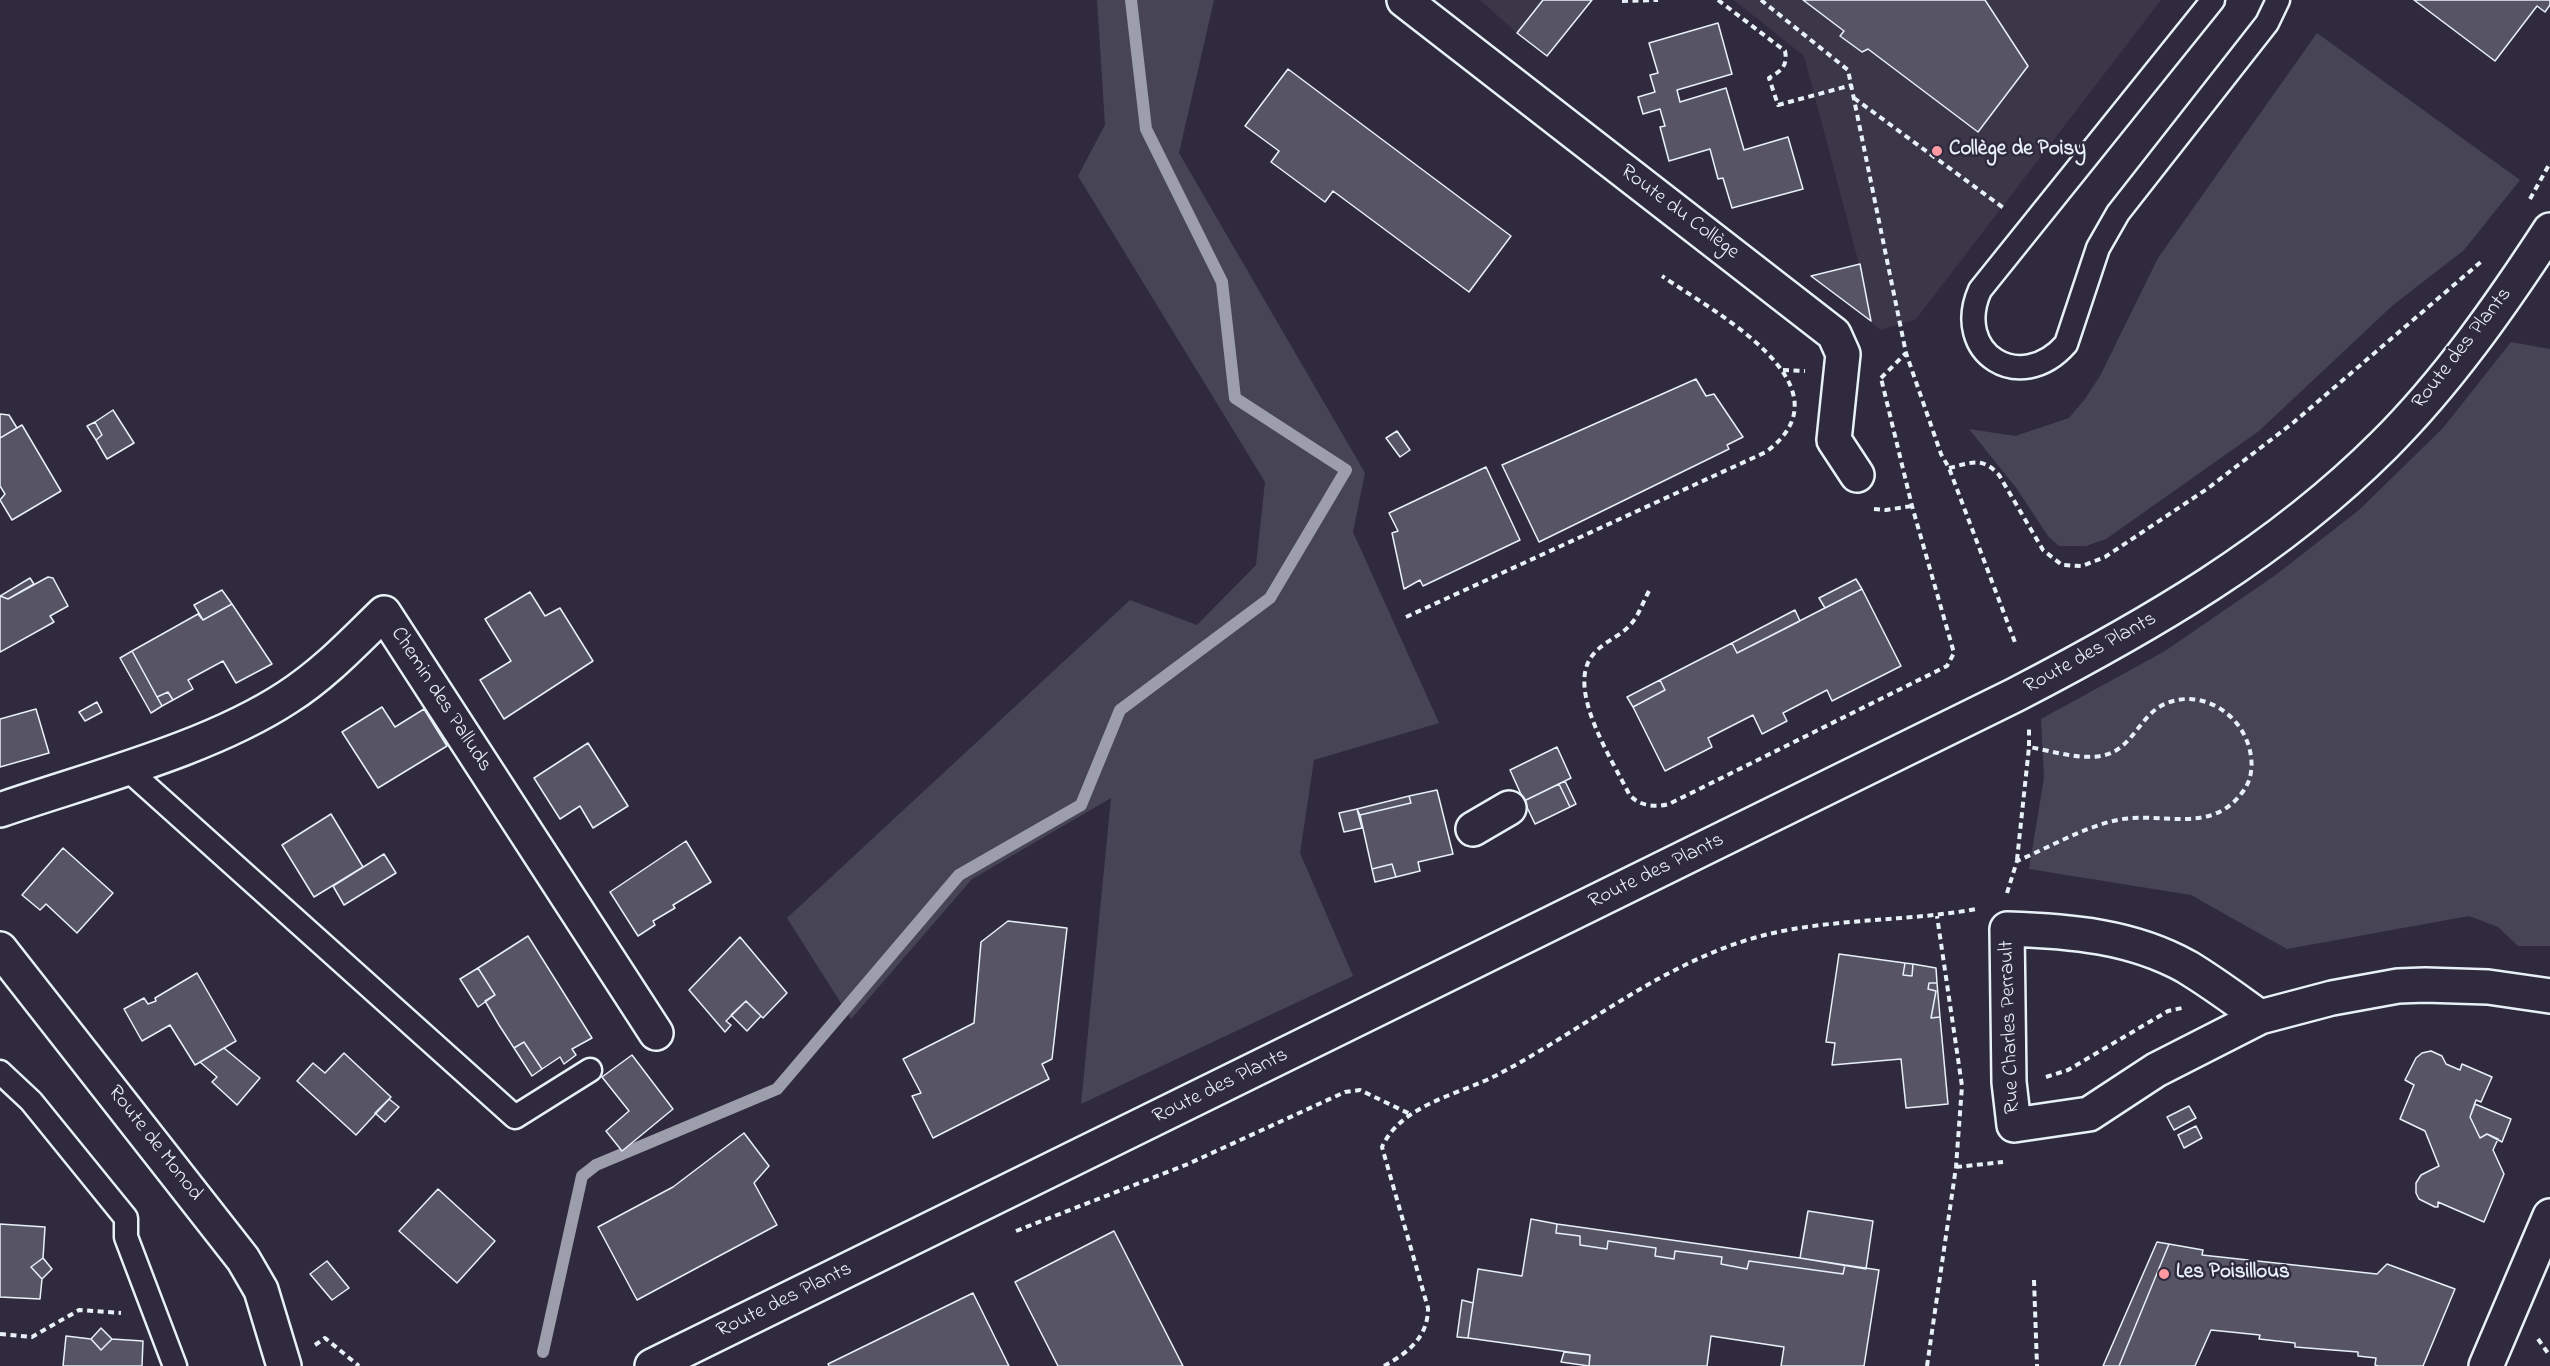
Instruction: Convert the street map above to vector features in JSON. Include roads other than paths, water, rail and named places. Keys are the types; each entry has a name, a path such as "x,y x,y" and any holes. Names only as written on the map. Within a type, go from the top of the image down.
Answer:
{"street":[{"name":"Route du Collège","path":"1404,0 1834,334 1842,354 1834,440 1857,475"},
{"name":"Route des Plants","path":"652,1366 2015,695 2155,620 2246,561 2295,524 2385,444 2429,396 2472,341 2550,230"},
{"name":"Chemin des Palluds","path":"0,810 220,732 287,698 334,663 384,613 656,1033"},
{"path":"1473,829 1509,808"},
{"name":"Rue Charles Perrault","path":"2260,1017 2187,967 2150,950 2006,917 2009,1082 2014,1125 2089,1114 2156,1070 2260,1017 2360,992 2398,986 2488,987 2550,996"},
{"name":"Route de Monod","path":"0,949 231,1241 261,1290 268,1320 289,1362"},
{"path":"2486,1366 2550,1216"}],"lane":[{"path":"2213,0 1980,290 1971,320 1978,341 1993,359 2008,366 2025,368 2041,364 2055,356 2066,344 2098,248 2118,213 2267,23 2278,0"},
{"path":"126,767 515,1117 590,1070"},
{"path":"0,1072 31,1101 126,1218 126,1237 176,1366"}],"waterway":[{"path":"543,1352 582,1176 596,1165 777,1089 959,875 1081,805 1120,710 1270,598 1346,470 1235,398 1222,282 1146,129 1131,0"}],"place":[{"name":"Collège de Poisy","path":"1937,151"},
{"name":"Les Poisillous","path":"2164,1274"}]}
